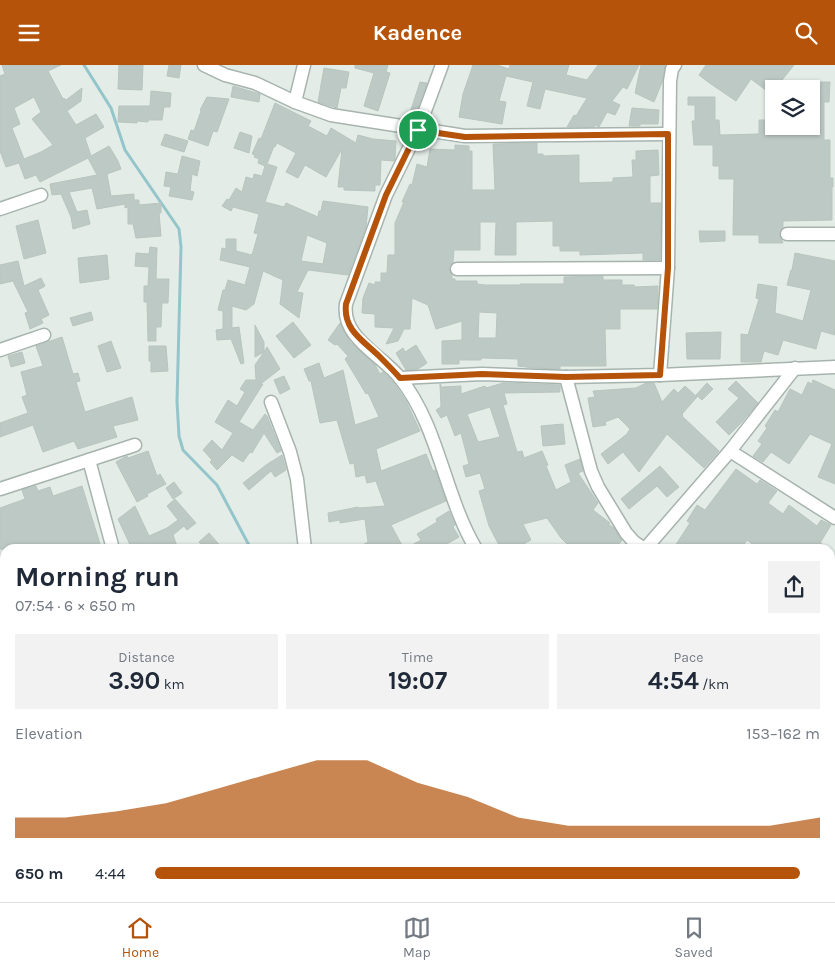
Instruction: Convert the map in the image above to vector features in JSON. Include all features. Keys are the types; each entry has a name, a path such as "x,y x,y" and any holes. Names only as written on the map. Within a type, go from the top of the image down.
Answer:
{"street":[{"path":"204,65 224,75 255,83 295,102 331,115 465,137 668,134"},
{"path":"295,102 304,65"},
{"path":"442,65 418,130 386,195 346,304 345,313 356,337 378,355 400,378 422,413 445,478 474,544"},
{"path":"660,375 668,268 670,81 672,69 675,65"},
{"path":"0,209 41,195"},
{"path":"787,234 835,234"},
{"path":"457,269 668,268"},
{"path":"0,350 44,335"},
{"path":"400,378 482,374 566,377 660,375 835,367"},
{"path":"649,544 730,451 795,368"},
{"path":"566,377 591,471 598,487 626,533 637,544"},
{"path":"271,402 290,452 297,479 304,544"},
{"path":"0,489 135,445"},
{"path":"730,451 835,518"},
{"path":"89,460 112,544"}],"building":[{"path":"2,65 61,65 48,71 63,99 66,100 82,88 81,101 67,111 76,125 96,114 104,127 85,138 91,156 109,146 118,161 121,169 107,174 111,196 134,194 134,200 139,200 139,205 161,203 161,213 159,213 161,236 136,238 133,224 128,224 128,207 125,208 125,204 97,209 92,188 69,192 77,212 87,210 90,224 73,229 71,217 61,194 52,195 50,184 97,175 88,158 40,182 36,175 25,179 19,163 6,167 0,151 0,76 5,74","holes":["34,97 41,112 32,119 53,145 24,159 12,128 20,124 14,108"]},
{"path":"119,65 143,65 142,90 118,89"},
{"path":"169,65 181,65 179,78 167,76"},
{"path":"355,65 388,65 386,72 390,73 378,111 364,106 374,73 355,68"},
{"path":"473,65 497,65 509,69 510,65 569,65 566,75 587,80 598,65 639,65 627,89 623,87 612,101 620,105 615,115 607,112 599,127 595,125 594,127 567,127 587,98 545,89 540,109 527,106 533,82 506,76 499,101 506,102 502,124 459,117 463,94"},
{"path":"641,65 665,65 662,82 654,102 635,93"},
{"path":"706,65 794,65 782,80 765,80 765,90 751,79 736,101 699,75"},
{"path":"324,68 349,72 346,88 341,88 337,108 318,102"},
{"path":"420,82 427,83 415,115 410,113"},
{"path":"820,82 830,82 829,102 824,102 824,140 830,140 830,178 833,178 832,220 783,221 783,227 779,234 783,243 759,243 759,235 733,235 734,179 719,179 719,166 713,166 713,145 694,145 692,121 695,121 695,105 688,105 688,97 715,97 715,120 719,120 720,135 759,134 759,120 765,120 765,135 820,135"},
{"path":"233,86 260,94 259,102 231,97"},
{"path":"151,91 171,93 170,107 164,107 162,120 137,121 137,123 118,122 119,106 150,106"},
{"path":"207,97 229,99 217,132 213,131 208,146 188,139 191,130 194,131 200,110"},
{"path":"275,103 311,121 308,126 327,136 331,128 356,143 358,135 373,139 396,141 395,158 394,161 381,160 380,185 375,185 375,191 344,190 344,187 338,187 342,149 326,177 305,165 298,178 286,172 296,153 277,143 274,146 267,164 277,167 265,202 284,207 286,203 318,217 323,201 368,207 366,227 348,275 308,270 297,292 303,293 299,318 280,304 283,280 263,271 254,304 246,310 232,306 232,328 239,327 244,363 241,364 231,339 217,340 216,330 223,329 223,311 218,310 223,290 225,290 228,280 245,285 250,267 220,260 222,248 226,249 226,239 236,239 236,251 252,255 258,234 254,233 259,214 233,207 231,211 222,206 227,199 229,200 236,188 242,192 246,177 253,179 254,174 262,176 265,166 258,163 259,159 252,154 259,138 261,139","holes":["307,235 327,243 323,264 301,261"]},
{"path":"632,108 659,110 658,124 629,126"},
{"path":"240,132 252,136 249,153 234,148"},
{"path":"165,134 188,141 184,152 161,145"},
{"path":"537,143 537,154 543,154 543,156 579,155 579,183 613,182 613,178 633,177 632,160 636,160 636,151 658,150 659,175 650,176 650,203 661,203 660,260 643,260 643,253 580,255 580,251 560,251 560,246 553,246 553,221 516,222 516,255 495,255 496,222 480,222 480,250 454,250 453,262 449,269 452,279 455,279 455,281 477,281 477,284 485,285 564,284 564,277 603,276 603,280 622,280 622,285 634,285 635,287 658,286 657,309 620,309 620,329 605,329 606,366 560,366 560,369 534,368 518,366 518,359 481,358 481,360 459,360 459,364 442,364 442,341 462,340 462,321 436,329 428,305 412,298 410,329 404,329 398,341 386,344 394,328 375,327 375,314 362,313 363,298 369,283 375,285 375,282 381,282 381,273 387,273 388,255 395,255 395,223 410,184 412,185 417,164 427,167 430,149 455,150 455,145 469,146 469,151 472,151 472,190 495,190 493,144","holes":["479,312 497,313 496,338 478,338"]},
{"path":"182,156 200,161 197,176 192,174 190,191 194,192 192,200 169,196 171,187 164,186 166,172 178,174"},
{"path":"38,220 46,253 24,259 16,226"},
{"path":"699,231 725,231 725,241 700,242"},
{"path":"150,247 157,248 156,279 169,279 168,303 162,303 161,327 156,327 156,341 148,341 147,302 144,302 144,286 148,286 149,267 135,266 136,253 149,254"},
{"path":"795,253 835,261 835,335 821,331 816,349 783,340 778,355 764,351 761,362 741,362 741,334 748,335 759,299 756,298 758,284 777,287 775,313 803,321 811,290 787,285"},
{"path":"107,255 109,279 80,283 78,258"},
{"path":"18,261 24,286 41,278 45,286 38,290 49,315 41,319 43,323 30,329 25,313 28,312 13,281 0,284 0,265"},
{"path":"91,312 93,320 73,326 70,318"},
{"path":"293,322 311,345 294,358 276,336"},
{"path":"340,323 350,342 375,365 380,374 383,372 394,383 406,401 420,431 376,449 381,471 426,454 433,471 435,470 446,501 391,525 401,544 364,544 368,542 365,519 340,523 340,520 329,522 328,513 358,507 385,506 376,481 367,483 365,475 356,477 354,463 350,464 337,420 320,423 311,381 309,381 304,369 319,363 324,378 343,370 355,425 379,417 368,393 366,394 345,359 348,356 337,344 335,345 328,340"},
{"path":"255,325 264,342 264,352 255,357"},
{"path":"721,332 720,359 687,359 686,333"},
{"path":"62,337 73,374 78,373 80,381 76,382 85,412 132,397 138,420 113,426 117,437 78,449 74,441 43,452 33,425 0,437 0,423 28,413 22,397 27,395 21,372 43,366 36,346"},
{"path":"111,341 121,368 107,372 98,346"},
{"path":"416,345 427,363 418,369 406,370 396,353 403,348 405,352"},
{"path":"149,346 166,346 168,371 151,372"},
{"path":"267,347 280,369 258,386 263,384 239,422 253,430 265,414 281,451 277,453 264,433 252,453 250,452 243,462 232,455 217,470 210,462 212,460 203,450 212,440 222,450 233,433 215,422 228,400 237,406 245,392 240,389 246,380 256,380 255,365"},
{"path":"22,352 25,363 11,367 8,356"},
{"path":"284,376 290,389 280,394 274,380"},
{"path":"813,380 835,390 835,484 818,477 832,444 810,434 789,464 771,452 763,462 753,456 762,444 758,441 767,428 765,426 775,410 778,412 790,389 802,395 808,382 812,384"},
{"path":"736,381 758,403 729,435 716,422 739,398 728,389"},
{"path":"503,383 560,385 560,392 504,393 507,404 503,405 517,452 522,451 524,458 542,451 556,490 571,482 565,465 580,459 583,471 578,473 598,503 593,510 614,528 622,540 619,544 567,544 547,518 523,524 531,540 523,544 498,544 489,526 479,491 485,489 480,473 466,477 463,466 469,464 461,433 455,436 447,415 441,418 436,410 441,407 440,384 443,389 443,387 461,386 461,394 485,386 486,388","holes":["490,407 500,437 478,442 467,414"]},
{"path":"646,383 654,383 662,402 674,389 678,393 685,386 697,397 682,416 719,451 704,468 667,434 639,472 623,452 608,464 601,454 627,434 630,429 618,417 605,422 606,425 593,427 588,398 595,397 593,391 636,388"},
{"path":"707,383 713,389 702,400 696,395"},
{"path":"563,424 565,444 543,446 541,426"},
{"path":"148,451 157,476 160,474 166,484 147,494 148,496 137,502 116,462 127,456 128,458"},
{"path":"282,455 286,470 275,477 271,471 249,490 243,483"},
{"path":"660,466 679,487 667,497 657,486 629,509 621,499"},
{"path":"736,469 757,484 760,480 777,491 768,503 783,514 789,505 817,526 821,520 831,525 820,543 822,544 752,544 747,540 744,544 676,544 690,523 687,521 697,505 705,510"},
{"path":"174,482 182,493 173,499 166,488"},
{"path":"36,486 38,491 50,487 53,496 82,486 100,544 0,544 0,508 25,499 22,490"},
{"path":"175,499 196,523 187,530 184,526 173,535 176,544 130,544 118,519 135,506 149,536 167,528 178,520 167,506"},
{"path":"449,511 455,525 453,527 459,537 447,544 414,544 421,540 417,534 437,522 436,519"},
{"path":"209,533 219,544 201,544 199,542"}],"waterway":[{"path":"84,65 111,108 125,150 179,229 181,247 177,402 179,436 183,450 217,485 248,544"}],"route":[{"path":"418,130 465,137 668,134 668,268 660,375 566,377 482,374 400,378 378,355 356,337 345,313 346,304 386,195 418,130"}]}
